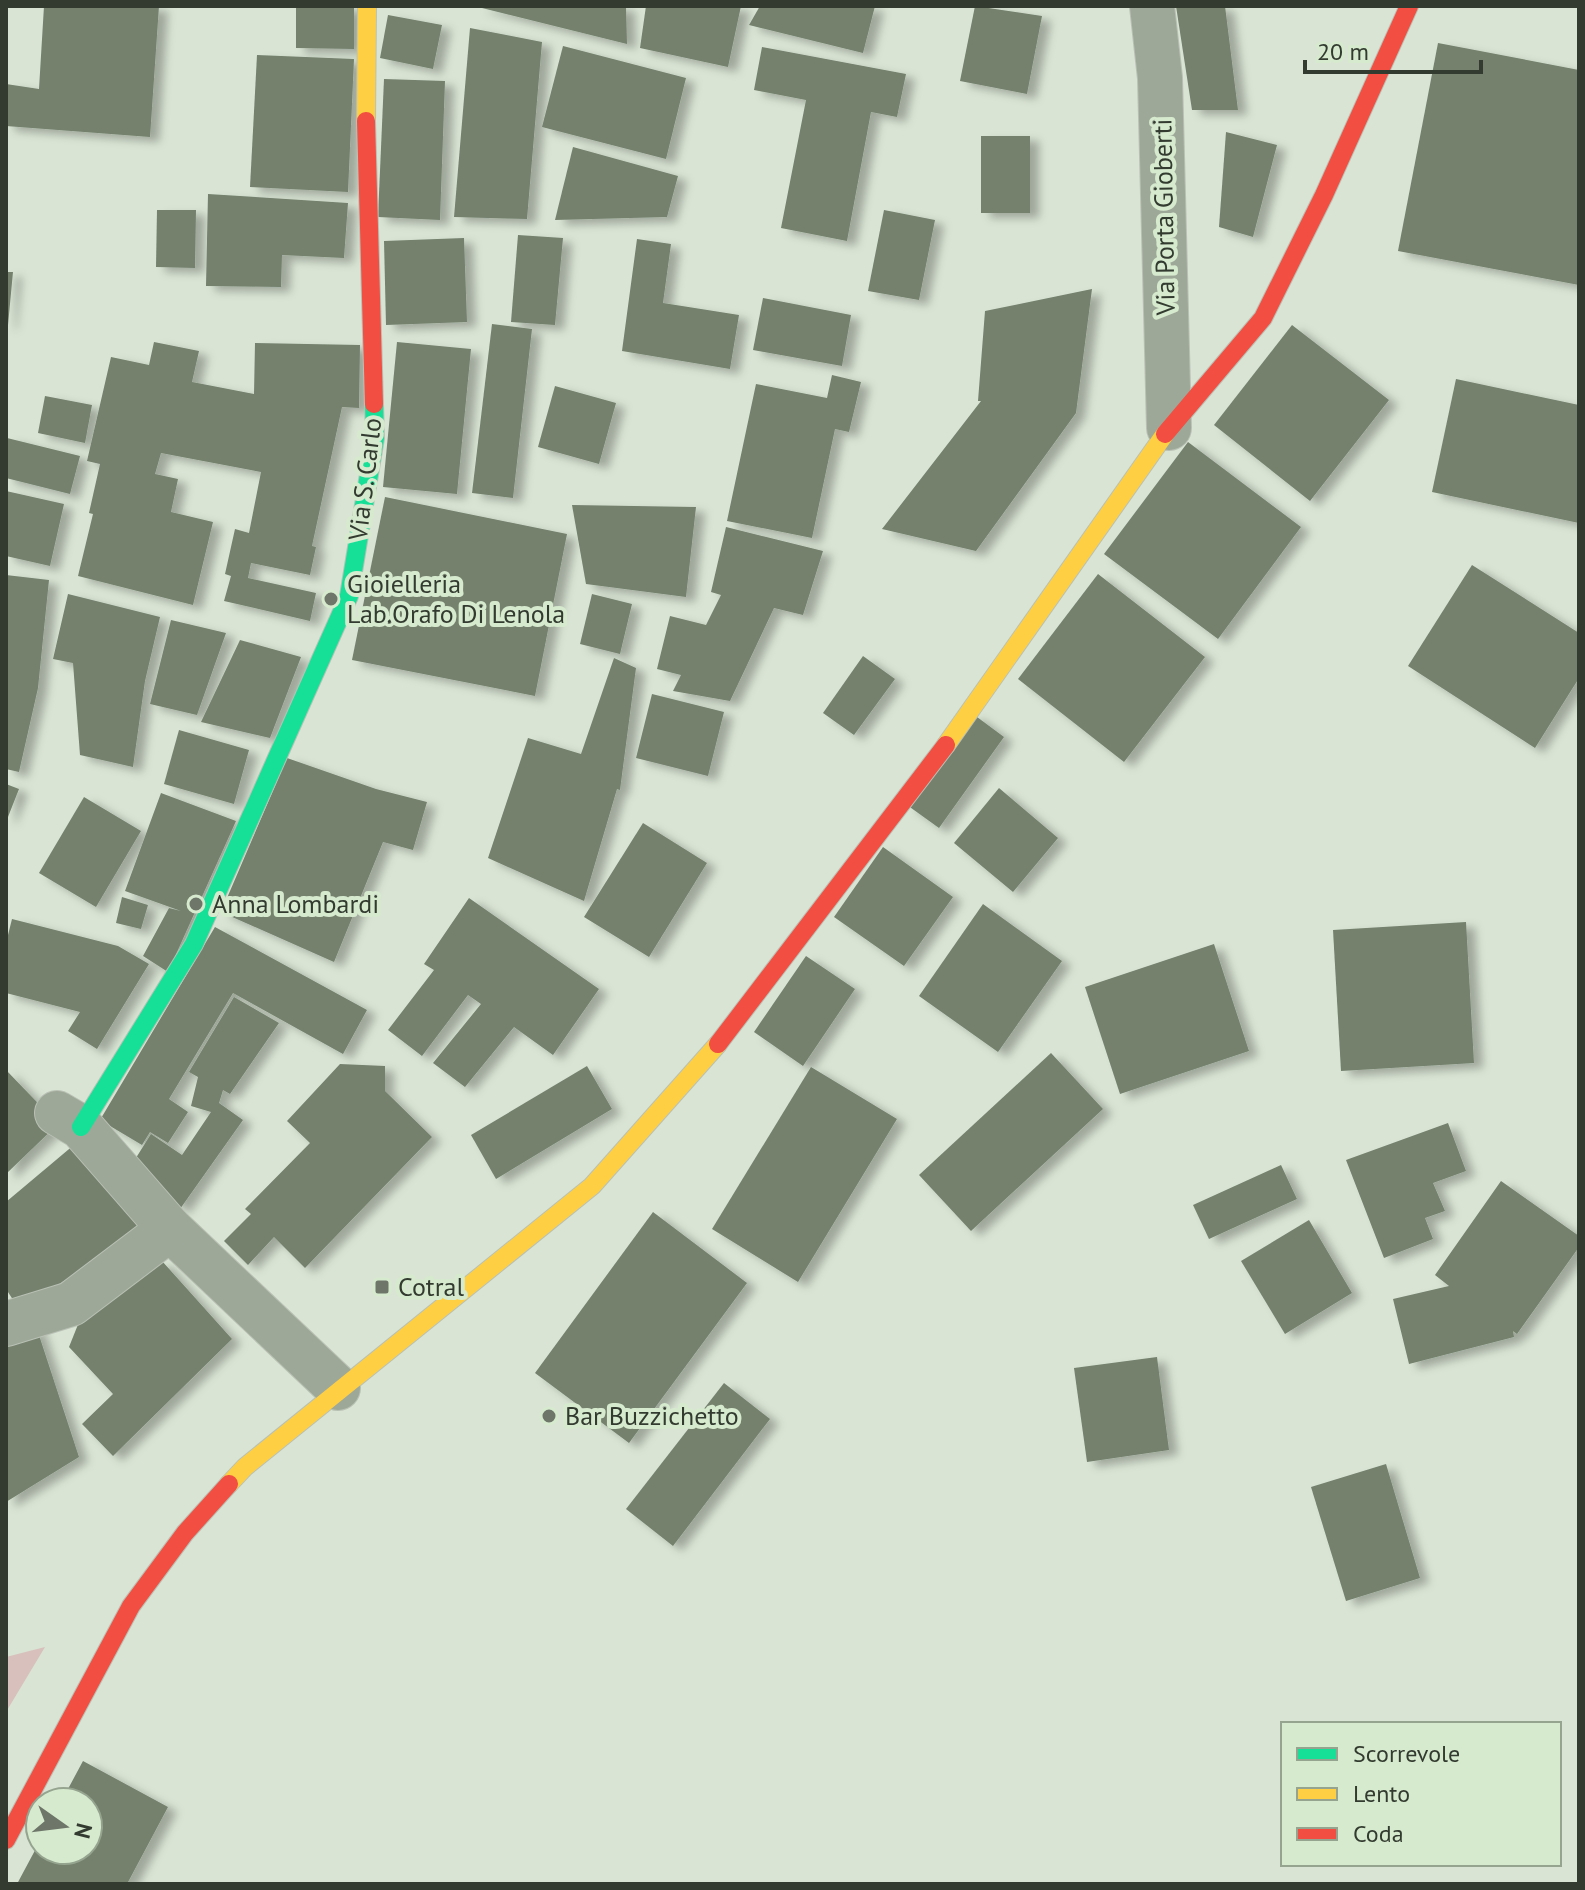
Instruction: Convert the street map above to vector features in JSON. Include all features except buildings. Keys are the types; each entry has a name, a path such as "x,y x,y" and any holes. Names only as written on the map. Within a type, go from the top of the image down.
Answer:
{"street":[{"name":"Via S. Carlo","path":"69,1120 194,944 349,596 375,438 365,169 367,6"},
{"name":"Via Porta Gioberti","path":"1152,6 1160,78 1169,428"},
{"path":"6,1840 131,1606 176,1546 245,1467 338,1388 592,1186 709,1057 982,697 1169,428 1263,318 1324,195 1409,6"},
{"path":"69,1120 170,1229 338,1388"},
{"path":"6,1324 71,1304 170,1229"}],"shaded area":[{"path":"45,1647 6,1712 6,1657"}],"traffic: fast":[{"path":"81,1127 194,944 349,596 375,438 374,404"}],"traffic: slow":[{"path":"366,121 367,6"},
{"path":"946,745 1165,434"},
{"path":"229,1484 245,1467 592,1186 718,1044"}],"traffic: jam":[{"path":"1165,434 1263,318 1324,195 1409,6"},
{"path":"366,121 374,404"},
{"path":"718,1044 946,745"},
{"path":"6,1840 131,1606 185,1533 229,1484"}],"place":[{"name":"Gioielleria Lab.Orafo Di Lenola","path":"331,599"},
{"name":"Anna Lombardi","path":"196,904"},
{"name":"Cotral","path":"382,1287"},
{"name":"Bar Buzzichetto","path":"549,1416"}]}
